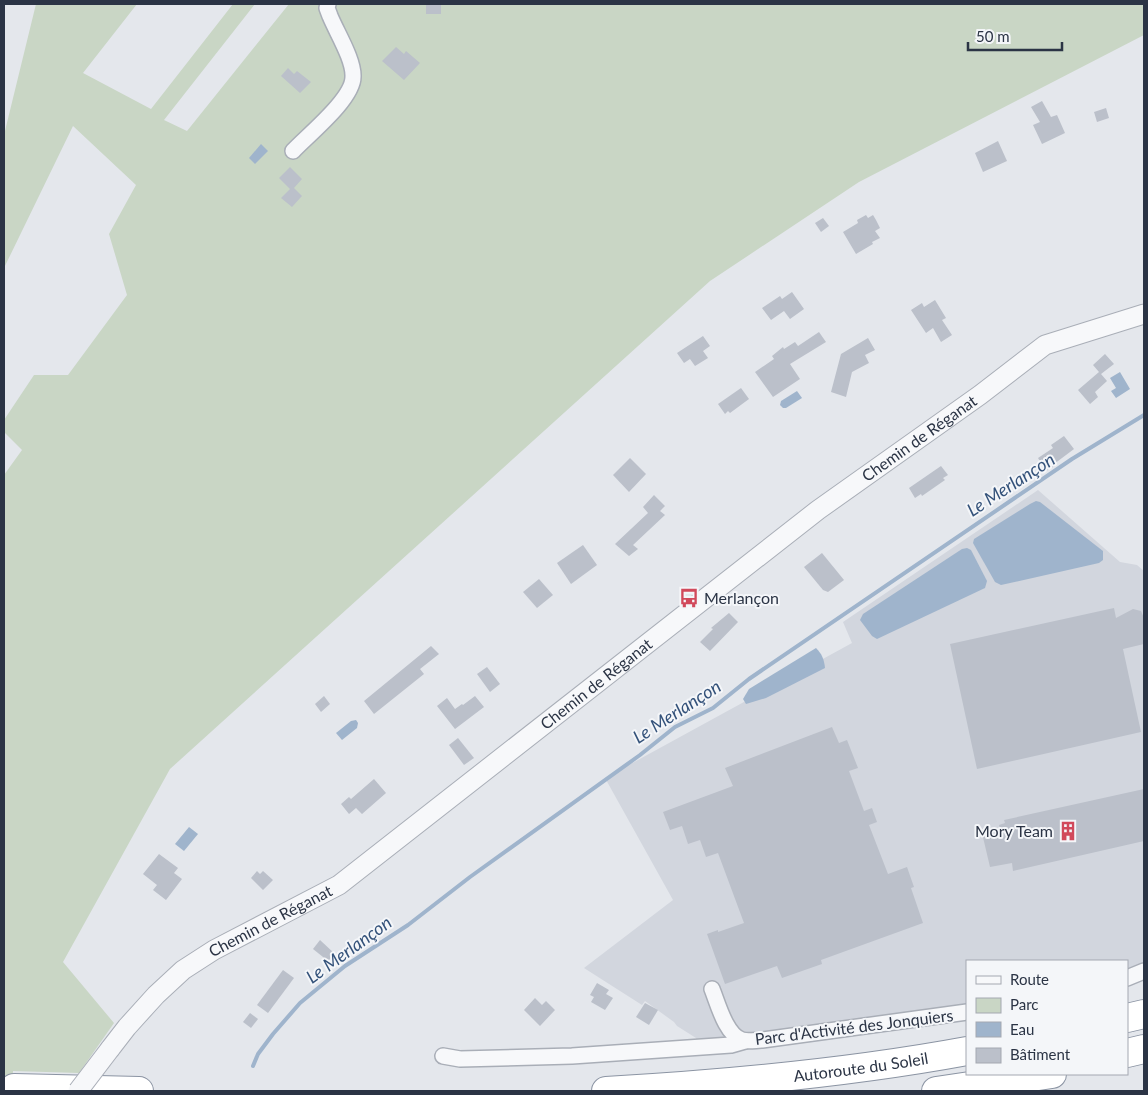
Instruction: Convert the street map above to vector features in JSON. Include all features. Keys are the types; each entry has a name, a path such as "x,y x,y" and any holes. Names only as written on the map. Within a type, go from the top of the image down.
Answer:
{"highway":[{"path":"1128,1018 1144,1014"},
{"path":"1128,1054 1144,1049"},
{"name":"Autoroute du Soleil","path":"606,1091 700,1086 825,1072 966,1051"},
{"path":"936,1091 1045,1075"},
{"path":"14,1088 139,1091"}],"street":[{"path":"293,151 341,103 351,89 354,77 352,65 327,8 328,4"},
{"name":"Chemin de Réganat","path":"78,1091 126,1026 183,970 214,950 339,885 818,510 980,395 1045,344 1144,314"},
{"path":"1128,978 1144,971"},
{"path":"1128,983 1144,981"},
{"name":"Parc d'Activité des Jonquiers","path":"712,989 730,1029 736,1036 745,1041 966,1012"},
{"path":"443,1056 460,1059 572,1056 721,1046 745,1041"}],"shaded area":[{"path":"1038,490 1120,562 1137,565 1144,571 1144,970 1128,974 1128,960 966,960 966,1008 697,1044 696,1038 645,1001 642,1005 584,968 673,900 605,778 852,643 843,622"}],"green space":[{"path":"36,4 137,4 83,73 151,109 233,4 255,4 164,120 187,131 289,4 1144,4 1144,35 859,182 710,281 170,769 63,962 114,1023 79,1073 13,1071 12,1091 4,1091 4,475 22,450 4,432 4,420 34,375 68,375 127,295 109,234 136,185 73,126 4,268 4,135"}],"water":[{"path":"261,144 268,151 255,164 249,158"},
{"path":"1120,372 1130,389 1116,398 1111,391 1116,388 1110,378"},
{"path":"797,391 802,398 786,408 780,405 781,401"},
{"path":"1036,501 1040,502 1103,551 1103,560 1099,563 1001,585 995,582 973,543 974,539"},
{"path":"967,548 971,550 987,581 985,588 877,639 872,636 860,620 863,614 962,549"},
{"path":"816,648 820,652 825,668 766,698 746,704 743,699 749,689"},
{"path":"356,720 358,723 357,728 342,740 336,733 351,721"},
{"path":"189,827 198,834 184,851 175,844"}],"building":[{"path":"426,4 441,4 441,14 426,14"},
{"path":"396,47 404,54 406,51 420,63 404,80 382,61"},
{"path":"288,68 294,74 297,71 311,82 300,93 281,76"},
{"path":"1042,101 1051,117 1057,115 1065,133 1042,144 1033,125 1040,122 1031,107"},
{"path":"1106,108 1109,118 1097,122 1094,112"},
{"path":"998,141 1007,161 983,172 975,153"},
{"path":"290,167 302,179 294,188 302,196 292,207 281,198 290,189 279,178"},
{"path":"866,215 868,218 873,215 880,228 875,231 880,238 856,254 843,232 858,223 857,220"},
{"path":"823,218 829,226 821,232 815,223"},
{"path":"792,292 804,309 790,319 784,311 771,320 762,308 780,296 782,299"},
{"path":"935,300 946,318 942,320 952,335 941,342 933,328 926,333 911,310 922,303 924,307"},
{"path":"819,332 826,342 790,364 800,379 773,397 755,372 774,359 772,356 783,347 784,349 795,342 798,346"},
{"path":"703,336 710,346 703,351 708,358 695,366 690,359 684,363 677,353"},
{"path":"868,338 875,350 865,355 869,363 852,372 846,397 831,392 841,354"},
{"path":"1105,354 1114,364 1101,374 1107,381 1095,392 1098,397 1090,404 1078,390 1099,372 1093,365"},
{"path":"741,388 749,399 730,413 728,411 725,414 718,404"},
{"path":"1064,436 1074,449 1054,464 1055,466 1046,471 1038,458 1053,448 1051,445"},
{"path":"630,458 646,474 629,492 613,475"},
{"path":"941,466 948,475 943,478 945,480 922,496 921,494 915,498 909,488"},
{"path":"654,495 665,506 660,511 665,515 633,545 638,549 629,556 615,544 648,513 643,507"},
{"path":"583,545 597,565 571,584 557,563"},
{"path":"822,553 844,580 828,592 823,590 804,567"},
{"path":"539,579 553,595 537,608 523,592"},
{"path":"1114,608 1116,618 1133,609 1141,611 1144,618 1144,644 1123,649 1141,732 977,769 950,644"},
{"path":"729,613 738,622 710,651 700,642 713,629 711,628"},
{"path":"431,646 439,654 420,669 424,674 374,714 364,701"},
{"path":"487,667 500,684 490,692 477,674"},
{"path":"324,696 330,704 321,712 315,704"},
{"path":"475,696 484,707 455,729 437,706 447,698 455,709"},
{"path":"832,727 839,743 847,740 858,768 849,771 864,811 872,808 877,822 869,825 888,874 907,867 914,887 911,888 923,923 821,960 822,964 782,978 777,966 725,984 707,934 744,923 718,853 706,857 700,840 688,844 682,826 670,830 663,812 733,786 725,768"},
{"path":"458,738 474,758 464,765 449,745"},
{"path":"374,779 386,793 362,814 356,808 349,814 341,804 349,797 351,799"},
{"name":"Mory Team","path":"1144,789 1144,841 1013,871 1012,863 990,867 982,833 1000,829 999,825 1005,823 1004,820"},
{"path":"159,854 178,868 174,873 182,879 166,900 153,890 157,885 143,874"},
{"path":"257,871 260,874 263,871 273,880 263,890 251,878"},
{"path":"320,940 335,954 328,961 313,949"},
{"path":"283,970 294,978 268,1013 257,1005"},
{"path":"597,983 609,990 606,994 613,998 605,1010 591,1002 594,997 590,995"},
{"path":"535,998 542,1005 546,1001 555,1010 540,1026 524,1010"},
{"path":"645,1003 658,1010 649,1025 636,1017"},
{"path":"250,1013 258,1019 251,1028 243,1022"}],"waterway":[{"name":"Le Merlançon","path":"253,1066 258,1054 300,1003 345,966 408,925 470,877 640,755 675,727 713,708 749,679 1072,459 1144,415"}],"place":[{"name":"Merlançon","path":"689,598"},
{"name":"Mory Team","path":"1068,831"}]}
